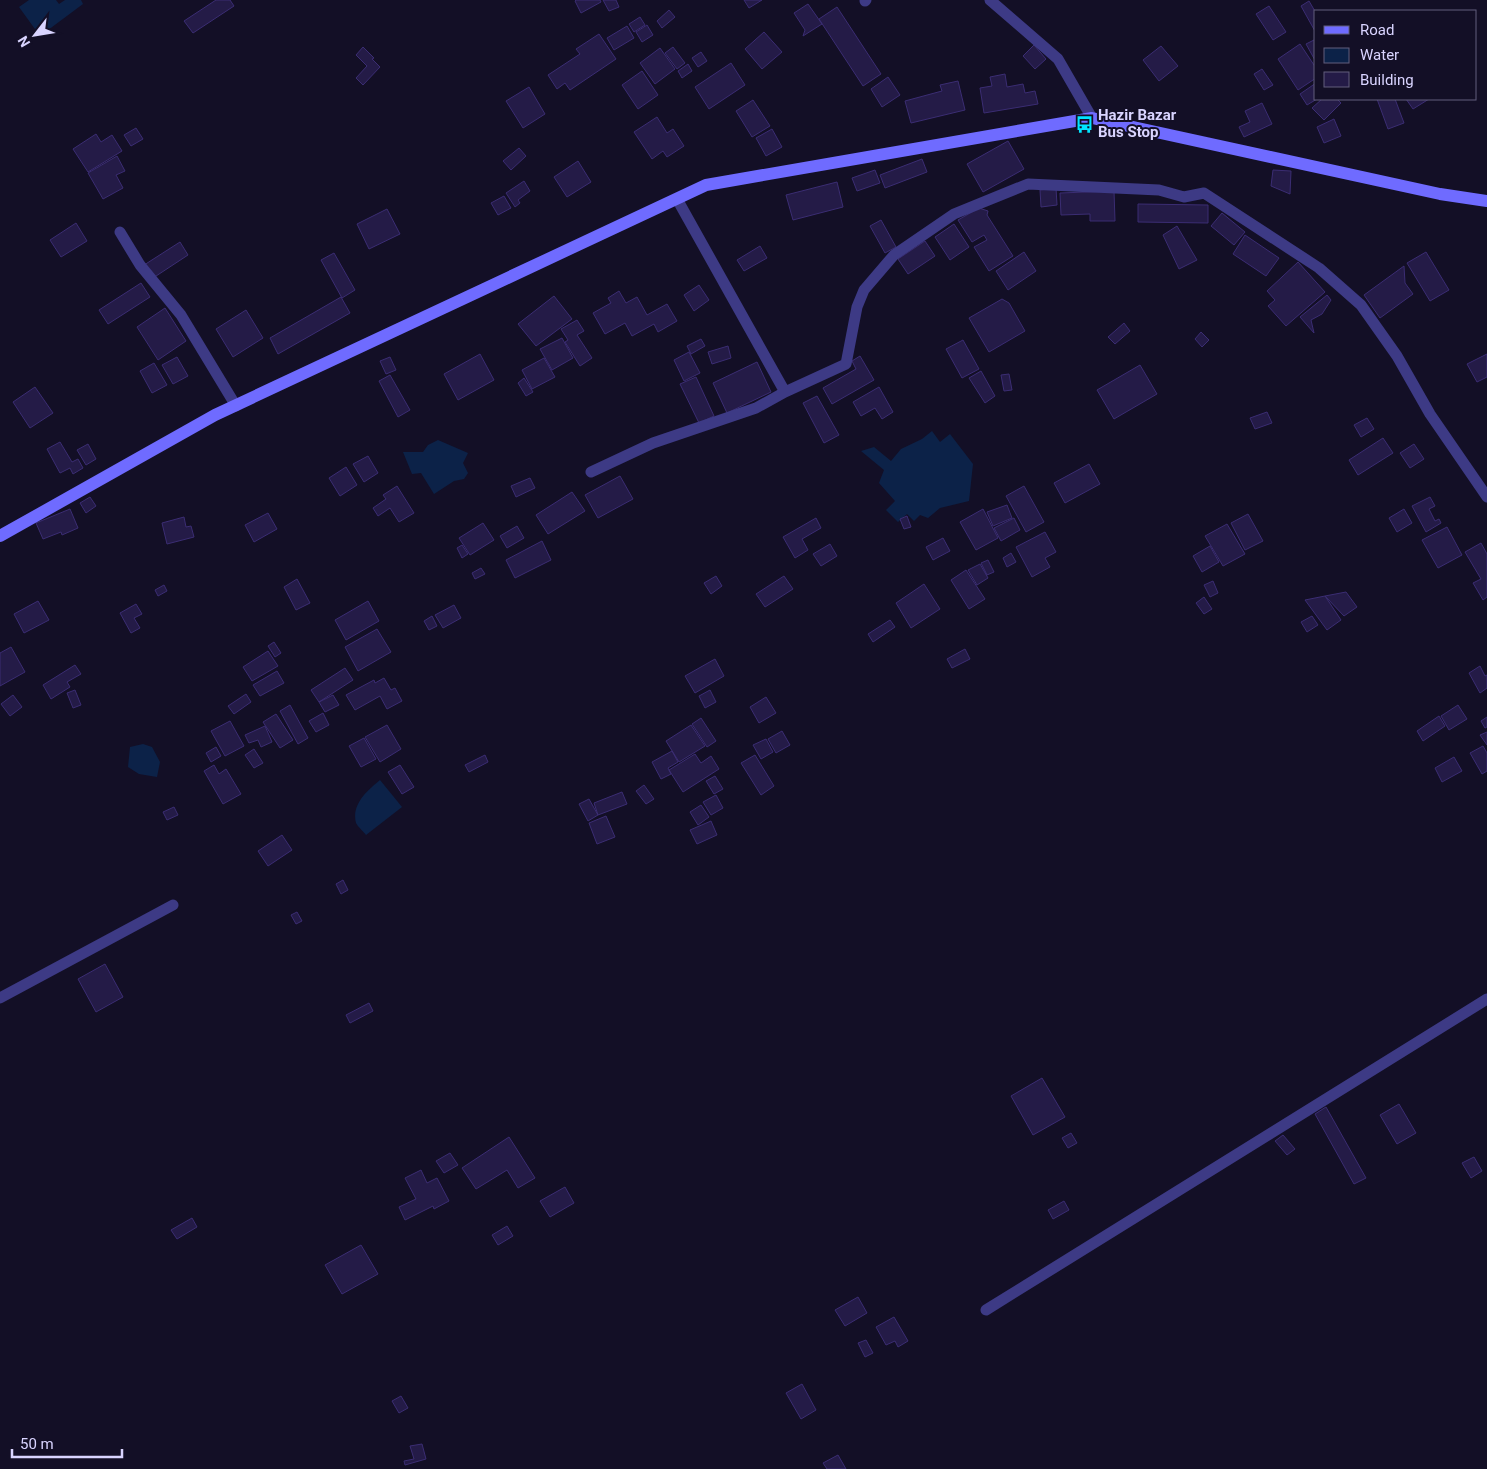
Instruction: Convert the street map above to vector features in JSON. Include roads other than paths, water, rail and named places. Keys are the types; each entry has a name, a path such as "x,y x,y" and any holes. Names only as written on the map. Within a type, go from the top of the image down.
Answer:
{"main road":[{"path":"0,536 215,415 706,185 1092,118 1431,192 1487,201"}],"street":[{"path":"990,0 1058,59 1092,118"},
{"path":"591,472 653,443 756,408 785,392 846,364 857,307 864,290 894,255 954,214 1028,184 1159,190 1184,197 1204,192 1319,268 1361,305 1397,356 1430,414 1487,497"},
{"path":"677,199 785,392"},
{"path":"120,232 140,265 181,315 236,406"},
{"path":"0,998 173,905"},
{"path":"986,1310 1487,999"}],"water":[{"path":"29,0 56,0 59,4 65,0 81,0 83,4 40,36 19,7"},
{"path":"932,431 940,442 950,434 973,464 969,501 940,508 928,518 920,515 914,521 907,514 898,522 886,510 895,501 879,483 884,470 861,451 874,447 891,461 901,449 922,439"},
{"path":"438,440 468,453 463,463 468,473 464,479 454,481 434,494 421,473 412,474 403,452 423,452 428,445"},
{"path":"143,744 152,747 160,762 157,777 139,774 128,767 130,747"},
{"path":"380,780 402,807 366,835 356,823 356,810 358,804 370,788"}],"place":[{"name":"Hazir Bazar Bus Stop","path":"1084,124"}]}
